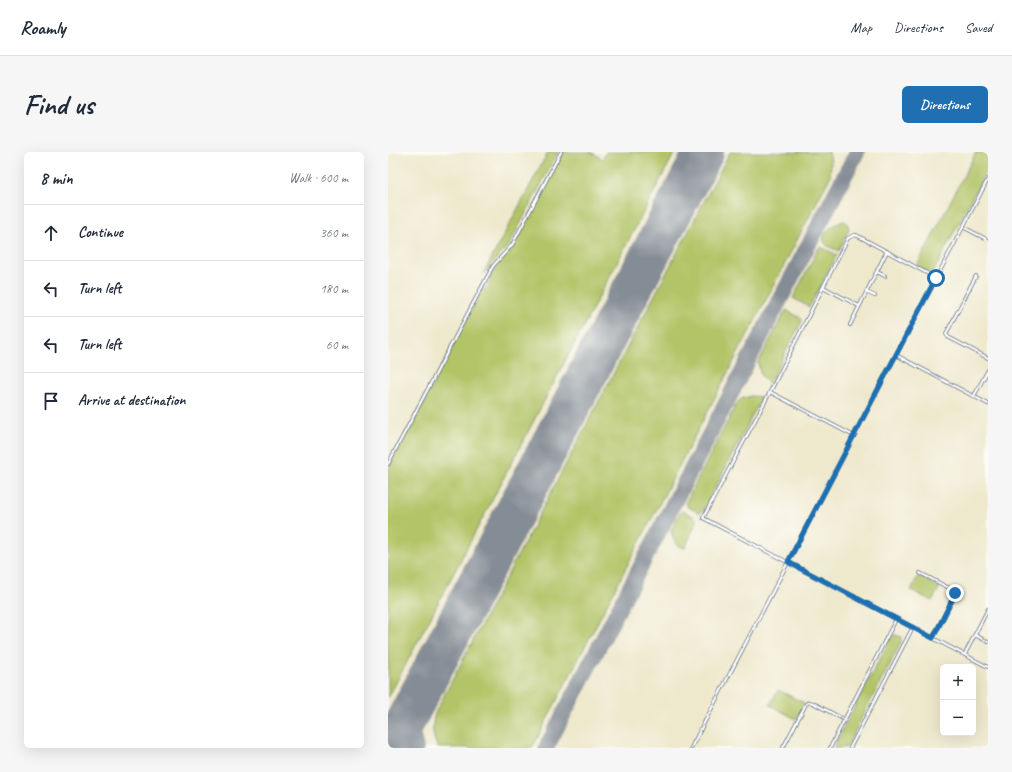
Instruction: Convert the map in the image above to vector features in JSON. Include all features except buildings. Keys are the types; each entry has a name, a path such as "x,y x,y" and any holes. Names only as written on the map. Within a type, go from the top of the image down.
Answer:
{"lane":[{"path":"388,464 493,266 512,245 561,152"},
{"path":"691,748 988,179"},
{"path":"963,227 988,240"},
{"path":"936,278 858,236 848,238 770,392 703,518 988,667"},
{"path":"850,325 887,251"},
{"path":"877,272 885,276"},
{"path":"976,276 946,334 948,337 988,358"},
{"path":"823,287 859,306"},
{"path":"866,292 875,296"},
{"path":"896,355 988,404"},
{"path":"974,396 988,370"},
{"path":"770,392 854,436"},
{"path":"920,574 953,590 955,593 933,638"},
{"path":"964,654 988,609"},
{"path":"830,748 896,619"},
{"path":"850,748 913,627"},
{"path":"975,635 988,642"},
{"path":"783,748 806,704 809,702 813,702 845,720"}],"green space":[{"path":"548,152 558,152 509,245 483,274"},
{"path":"563,152 591,152 603,159 606,152 675,152 388,698 388,469 482,290 489,284 490,275 512,249"},
{"path":"730,152 829,152 831,162 830,177 532,748 438,748 434,739 433,730 433,721 436,711"},
{"path":"976,152 988,152 988,167 934,271 929,272 917,266"},
{"path":"845,221 849,229 839,251 829,247 825,243 824,235 833,226"},
{"path":"821,247 837,255 809,307 793,298 818,249"},
{"path":"786,310 801,318 802,321 769,384 761,376 758,363"},
{"path":"751,396 762,397 703,511 699,513 687,506 686,502 737,403 741,399"},
{"path":"683,511 694,517 697,521 685,548 679,546 675,542 671,530 680,513"},
{"path":"918,576 940,587 932,601 911,590"},
{"path":"894,635 901,637 901,643 846,748 833,748 891,637"},
{"path":"778,690 804,703 796,719 770,705"}],"taxiway":[{"path":"546,748 857,152"},
{"path":"412,709 412,733 416,748"}],"runway":[{"path":"391,748 704,152"}],"route":[{"path":"936,278 788,562 933,638 955,593"}]}
